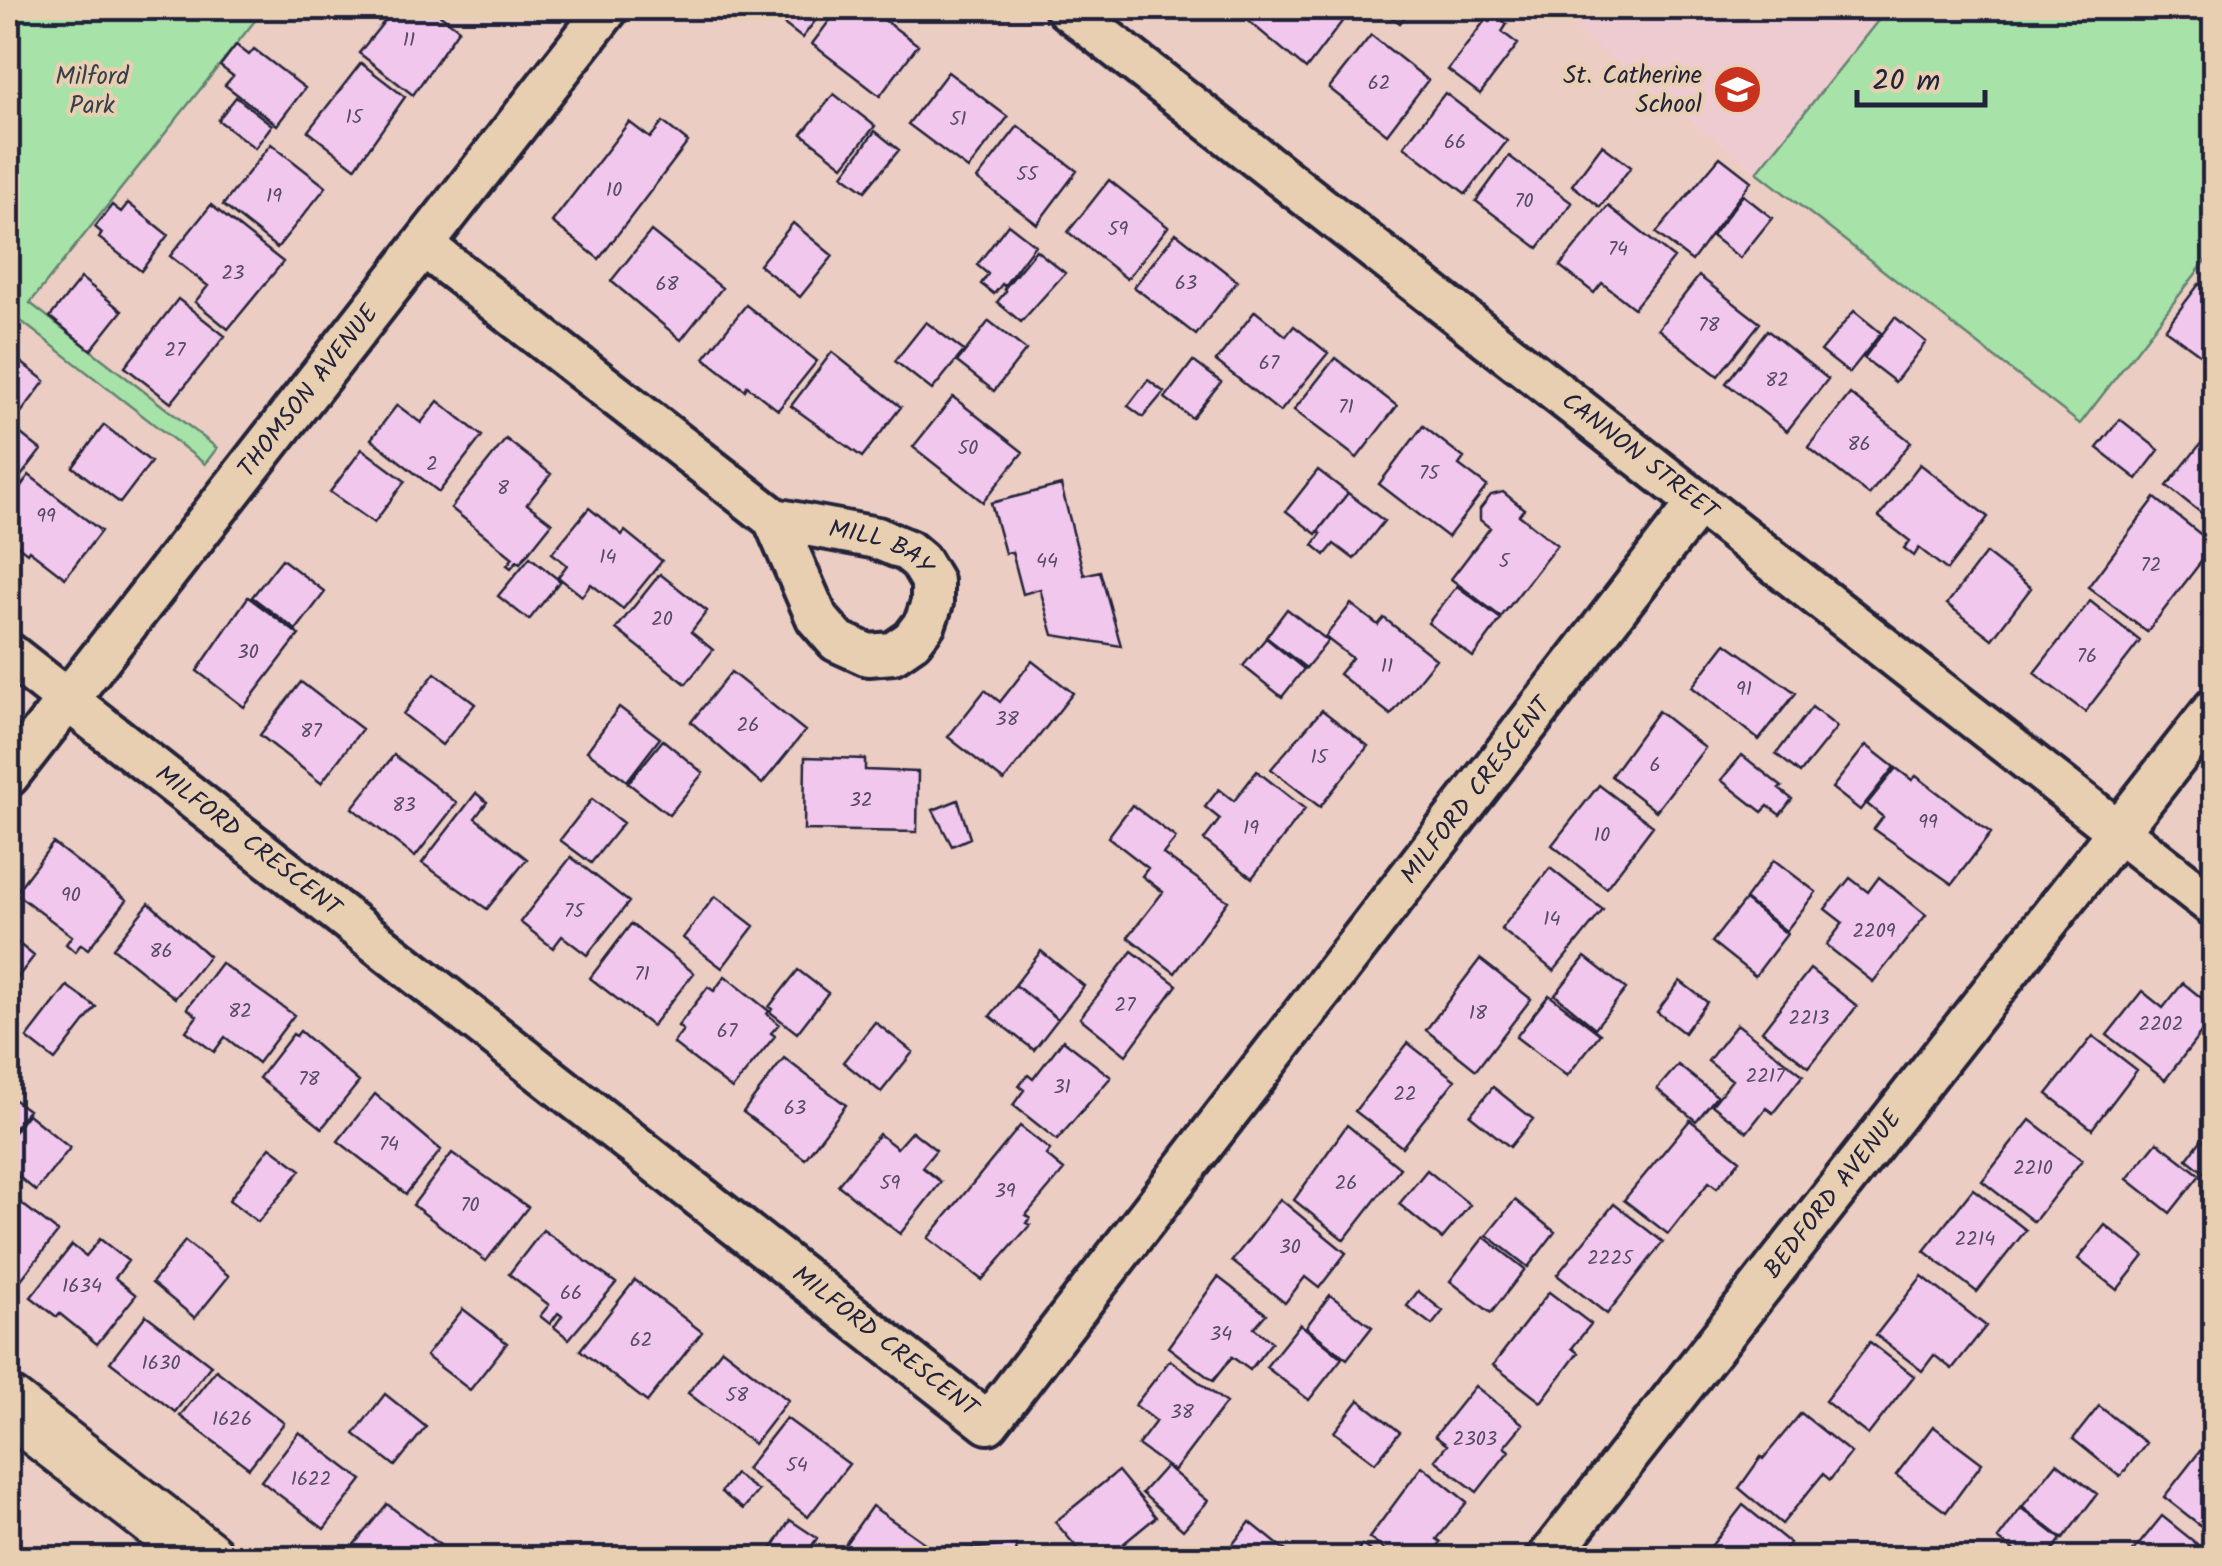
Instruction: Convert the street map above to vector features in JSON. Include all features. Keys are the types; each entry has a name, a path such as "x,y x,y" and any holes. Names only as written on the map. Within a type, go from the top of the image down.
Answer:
{"street":[{"name":"THOMSON AVENUE","path":"8,776 608,8"},
{"name":"CANNON STREET","path":"1066,8 2214,906"},
{"path":"424,246 774,519"},
{"name":"MILFORD CRESCENT","path":"8,653 988,1424 1699,502"},
{"name":"BEDFORD AVENUE","path":"1548,1558 2214,709"},
{"path":"8,1405 206,1558"}],"shaded area":[{"name":"St. Catherine School","path":"1548,8 1888,8 1757,172"}],"green space":[{"name":"Milford Park","path":"8,8 265,8 30,303 217,448 205,464 8,311"},
{"path":"1888,8 2214,8 2214,250 2080,424 1757,172"}],"building":[{"path":"395,8 431,8 459,29 413,95 359,53"},
{"path":"763,8 825,8 802,38"},
{"path":"839,8 868,8 918,45 880,96 812,44"},
{"path":"1244,8 1330,8 1344,19 1306,69 1239,13"},
{"path":"1379,8 1412,8 1400,23"},
{"path":"1495,15 1507,24 1502,32 1518,44 1480,94 1448,70 1486,19 1490,22"},
{"path":"1371,35 1428,80 1387,134 1329,88"},
{"path":"236,45 249,55 254,49 305,88 277,125 225,85 233,76 220,66"},
{"path":"361,63 405,97 355,168 308,131"},
{"path":"948,72 1008,117 968,169 908,124"},
{"path":"1445,93 1507,141 1466,194 1404,146"},
{"path":"834,94 875,126 843,166 802,134"},
{"path":"236,97 272,125 255,148 218,120"},
{"path":"629,122 650,138 663,122 688,142 599,259 552,222"},
{"path":"1018,126 1077,171 1037,224 977,179"},
{"path":"875,131 899,150 865,191 843,175"},
{"path":"271,144 326,187 277,248 223,205"},
{"path":"1602,145 1631,167 1600,207 1572,185"},
{"path":"1509,156 1572,203 1538,248 1476,201"},
{"path":"1720,157 1751,181 1692,261 1656,233"},
{"path":"1109,180 1168,227 1127,279 1068,232"},
{"path":"1743,195 1772,218 1740,258 1712,236"},
{"path":"128,203 168,235 141,271 99,238 102,233 95,227 112,205 121,212"},
{"path":"211,205 283,262 228,329 195,302 208,286 170,256"},
{"path":"1608,206 1674,258 1634,308 1602,283 1594,293 1560,266"},
{"path":"793,223 833,256 800,297 759,265"},
{"path":"1008,224 1035,245 994,294 981,284 988,274 977,265"},
{"path":"651,231 722,288 681,340 611,281"},
{"path":"1176,233 1237,281 1196,335 1134,287"},
{"path":"1036,250 1065,273 1021,322 997,302"},
{"path":"1699,276 1760,323 1718,376 1658,329"},
{"path":"81,278 122,311 91,350 50,317"},
{"path":"2199,284 2214,296 2213,364 2165,329"},
{"path":"178,299 225,336 171,403 125,367"},
{"path":"746,305 817,361 778,410 704,358"},
{"path":"1255,311 1286,336 1294,326 1328,353 1280,412 1216,361"},
{"path":"1854,311 1881,333 1849,373 1821,351"},
{"path":"1895,317 1926,342 1895,382 1864,358"},
{"path":"989,321 1026,350 994,391 957,362"},
{"path":"926,322 964,351 932,390 895,361"},
{"path":"1767,330 1828,379 1787,431 1726,383"},
{"path":"8,352 45,381 11,426 41,450 8,493"},
{"path":"832,352 901,407 862,457 791,406"},
{"path":"1335,358 1397,406 1357,458 1294,410"},
{"path":"1193,361 1221,382 1192,418 1165,398"},
{"path":"1148,380 1164,392 1143,417 1128,406"},
{"path":"1850,394 1911,442 1869,495 1808,447"},
{"path":"953,397 1023,452 983,502 913,447"},
{"path":"438,401 482,436 439,492 371,439 397,405 421,423"},
{"path":"2120,419 2159,450 2137,479 2097,448"},
{"path":"104,425 151,462 120,503 73,467"},
{"path":"1423,426 1464,458 1459,465 1487,486 1448,537 1379,484"},
{"path":"2214,427 2214,523 2167,486"},
{"path":"506,439 551,474 527,504 552,523 520,563 517,561 511,568 507,565 513,558 451,508"},
{"path":"362,449 405,481 374,523 330,492"},
{"path":"1920,464 1988,517 1947,570 1919,548 1914,556 1904,548 1910,541 1879,517"},
{"path":"1318,470 1348,493 1316,534 1286,511"},
{"path":"29,475 101,531 65,578 8,538 8,504"},
{"path":"1061,485 1084,575 1100,571 1121,646 1053,635 1040,589 1023,594 1012,552 1005,553 991,503"},
{"path":"1503,492 1524,509 1519,515 1557,545 1501,617 1451,579 1490,528 1480,520 1480,509 1491,495"},
{"path":"1348,493 1384,521 1354,559 1334,544 1325,555 1313,545 1321,534 1318,531"},
{"path":"2155,498 2214,545 2147,632 2088,587"},
{"path":"589,508 662,561 623,609 591,584 582,596 558,577 567,565 552,553"},
{"path":"1986,553 2031,588 1992,639 1947,604"},
{"path":"530,557 560,581 529,620 498,596"},
{"path":"282,559 325,592 296,630 252,597"},
{"path":"660,574 707,611 691,632 713,650 686,684 616,629"},
{"path":"1457,586 1501,619 1473,657 1428,623"},
{"path":"248,597 299,635 244,707 197,671"},
{"path":"2090,601 2140,641 2085,712 2034,673"},
{"path":"1351,604 1378,625 1384,618 1436,659 1391,715 1339,674 1352,658 1325,637"},
{"path":"1287,609 1328,641 1306,668 1266,637"},
{"path":"1266,638 1304,669 1282,697 1243,666"},
{"path":"1726,643 1796,693 1759,740 1692,687"},
{"path":"1032,661 1073,693 1004,781 948,737 985,690 1000,702"},
{"path":"731,672 805,731 762,784 691,722"},
{"path":"435,673 475,704 442,745 403,714"},
{"path":"301,682 362,729 321,783 260,735"},
{"path":"619,707 660,738 627,781 587,751"},
{"path":"1812,707 1837,727 1800,773 1776,754"},
{"path":"1322,710 1368,746 1320,807 1271,769"},
{"path":"1658,711 1705,748 1656,811 1611,776"},
{"path":"663,740 703,773 669,815 628,783"},
{"path":"1866,745 1894,767 1860,810 1832,788"},
{"path":"394,755 457,803 415,857 352,808"},
{"path":"1742,755 1792,799 1780,815 1768,806 1762,812 1721,780"},
{"path":"805,757 865,759 865,770 918,772 917,832 804,830"},
{"path":"1896,768 1912,780 1916,776 1991,833 1952,884 1874,829 1883,817 1867,804"},
{"path":"1257,771 1305,809 1252,878 1204,840 1220,819 1205,807 1219,789 1234,801"},
{"path":"1599,785 1653,826 1606,888 1552,845"},
{"path":"476,793 487,802 475,818 527,859 487,909 422,863"},
{"path":"592,799 623,823 591,863 560,840"},
{"path":"958,800 970,838 952,846 933,810"},
{"path":"1132,805 1176,838 1163,854 1228,901 1175,973 1128,937 1163,892 1142,876 1148,868 1108,837"},
{"path":"53,843 127,900 88,949 81,944 75,952 66,944 72,936 15,893"},
{"path":"571,857 629,902 587,955 562,936 553,948 520,922"},
{"path":"1774,860 1816,892 1786,931 1745,899"},
{"path":"1550,868 1603,910 1554,971 1501,929"},
{"path":"1879,877 1926,915 1873,982 1826,945 1843,923 1825,909 1850,878 1868,892"},
{"path":"715,896 754,926 722,968 683,938"},
{"path":"1745,900 1787,934 1755,976 1712,942"},
{"path":"149,903 209,956 175,998 113,948"},
{"path":"631,924 694,973 652,1026 590,978"},
{"path":"8,935 34,956 8,990"},
{"path":"1041,951 1084,986 1058,1019 1015,985"},
{"path":"1132,951 1177,985 1126,1055 1080,1018"},
{"path":"1585,957 1626,989 1595,1028 1555,995"},
{"path":"1480,959 1531,999 1476,1070 1426,1030"},
{"path":"221,963 294,1015 258,1063 225,1037 214,1052 186,1031 197,1016 187,1008"},
{"path":"1810,969 1857,1006 1809,1067 1762,1031"},
{"path":"798,970 828,993 797,1033 769,1007"},
{"path":"725,976 769,1011 767,1014 779,1024 771,1033 775,1036 732,1089 673,1043 683,1030 678,1026 708,987 714,991"},
{"path":"1680,981 1707,1002 1684,1033 1657,1012"},
{"path":"2183,983 2214,1008 2214,1016 2165,1080 2107,1035 2142,991 2163,1008"},
{"path":"1015,985 1058,1019 1034,1050 990,1016"},
{"path":"67,986 96,1007 55,1060 27,1038"},
{"path":"1549,995 1600,1034 1567,1076 1516,1037"},
{"path":"875,1022 913,1052 881,1092 843,1062"},
{"path":"1737,1024 1803,1075 1773,1113 1766,1108 1747,1132 1712,1105 1732,1080 1708,1061"},
{"path":"300,1031 359,1082 322,1128 259,1078 293,1034 296,1036"},
{"path":"2093,1036 2137,1070 2092,1129 2047,1094"},
{"path":"1063,1040 1111,1077 1057,1140 1013,1105 1024,1090 1019,1086 1028,1075 1033,1079"},
{"path":"1408,1043 1455,1080 1402,1147 1355,1111"},
{"path":"784,1058 846,1105 805,1159 743,1112"},
{"path":"1678,1065 1717,1096 1696,1121 1657,1089"},
{"path":"1493,1087 1533,1119 1510,1147 1470,1115"},
{"path":"375,1094 441,1150 406,1194 338,1141"},
{"path":"8,1095 28,1110 8,1136"},
{"path":"28,1114 70,1148 36,1191 8,1168 8,1140"},
{"path":"1690,1120 1740,1160 1717,1188 1709,1182 1668,1234 1624,1200"},
{"path":"2030,1120 2082,1160 2034,1222 1982,1181"},
{"path":"1347,1125 1400,1168 1344,1240 1294,1200"},
{"path":"1020,1126 1050,1150 1046,1155 1064,1170 1026,1215 1030,1225 982,1280 928,1238"},
{"path":"912,1131 936,1150 922,1167 941,1182 900,1234 838,1185 879,1134 897,1148"},
{"path":"2202,1139 2214,1149 2211,1178 2187,1159"},
{"path":"2157,1142 2200,1175 2170,1213 2127,1179"},
{"path":"270,1147 301,1170 258,1222 229,1200"},
{"path":"452,1153 528,1207 486,1261 413,1205"},
{"path":"1427,1170 1470,1205 1442,1239 1399,1204"},
{"path":"1973,1189 2026,1230 1977,1292 1924,1251"},
{"path":"8,1193 58,1232 19,1282 8,1273"},
{"path":"1280,1199 1346,1253 1319,1288 1305,1277 1285,1303 1232,1261"},
{"path":"1515,1200 1555,1232 1528,1267 1487,1235"},
{"path":"1614,1204 1663,1242 1607,1314 1557,1275"},
{"path":"2105,1225 2144,1256 2117,1290 2078,1259"},
{"path":"543,1230 616,1283 569,1339 554,1327 562,1316 558,1313 550,1324 540,1316 549,1305 509,1274"},
{"path":"1484,1237 1525,1269 1491,1313 1450,1281"},
{"path":"100,1239 128,1261 115,1278 136,1295 97,1344 31,1297 72,1245 86,1256"},
{"path":"185,1241 229,1276 195,1318 152,1283"},
{"path":"1922,1276 1986,1326 1952,1369 1934,1355 1922,1371 1876,1335"},
{"path":"1218,1277 1266,1314 1254,1328 1272,1342 1250,1370 1232,1357 1213,1381 1168,1347"},
{"path":"635,1280 702,1332 647,1402 580,1350"},
{"path":"1418,1291 1443,1311 1432,1325 1407,1306"},
{"path":"1549,1292 1591,1324 1572,1348 1578,1353 1541,1402 1493,1365"},
{"path":"1330,1295 1372,1327 1347,1359 1306,1327"},
{"path":"463,1309 507,1343 470,1390 426,1356"},
{"path":"146,1315 211,1365 175,1412 110,1362"},
{"path":"1300,1324 1342,1358 1309,1400 1266,1367"},
{"path":"1870,1342 1914,1376 1868,1435 1825,1401"},
{"path":"722,1349 788,1400 754,1444 688,1393"},
{"path":"1170,1360 1226,1403 1174,1471 1138,1445 1156,1421 1135,1405"},
{"path":"216,1370 284,1423 249,1468 180,1416"},
{"path":"1475,1386 1523,1424 1504,1447 1509,1451 1477,1492 1435,1460 1447,1445 1435,1436"},
{"path":"385,1394 426,1427 395,1466 354,1434"},
{"path":"1359,1400 1400,1432 1375,1463 1334,1432"},
{"path":"2099,1406 2146,1443 2120,1477 2073,1439"},
{"path":"1801,1413 1851,1453 1830,1480 1823,1474 1782,1524 1739,1488"},
{"path":"786,1418 849,1464 808,1517 746,1469"},
{"path":"1933,1426 1982,1463 1946,1512 1896,1475"},
{"path":"299,1432 362,1480 324,1529 261,1481"},
{"path":"2200,1451 2214,1462 2214,1536 2164,1497"},
{"path":"2057,1463 2097,1494 2063,1539 2022,1507"},
{"path":"1166,1466 1208,1501 1183,1530 1142,1493"},
{"path":"1422,1466 1467,1502 1437,1539 1441,1542 1429,1558 1395,1558 1369,1538"},
{"path":"1118,1471 1156,1517 1106,1558 1086,1558 1055,1522"},
{"path":"735,1474 758,1491 743,1509 721,1492"},
{"path":"387,1504 456,1558 367,1558 352,1547"},
{"path":"1743,1505 1790,1543 1778,1558 1702,1558"},
{"path":"872,1506 933,1549 926,1558 847,1558 839,1553"},
{"path":"2021,1508 2061,1539 2047,1558 2024,1558 1998,1539"},
{"path":"2162,1516 2207,1552 2201,1558 2128,1558"},
{"path":"790,1520 817,1538 804,1558 766,1558"},
{"path":"1250,1522 1291,1555 1233,1558 1226,1553"},
{"path":"1016,1545 1017,1558 939,1558 938,1551"},
{"path":"1362,1545 1380,1558 1351,1558"}],"place":[{"name":"St. Catherine School","path":"1737,90"}]}
